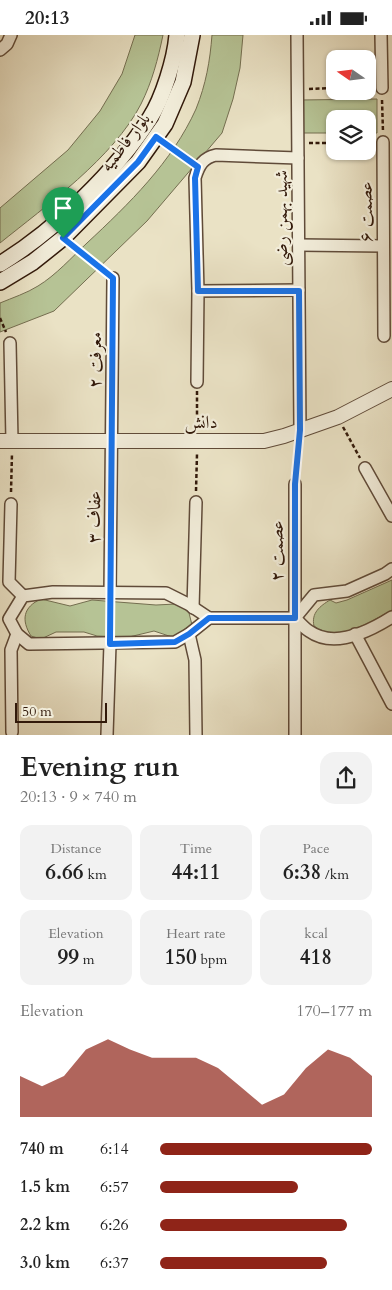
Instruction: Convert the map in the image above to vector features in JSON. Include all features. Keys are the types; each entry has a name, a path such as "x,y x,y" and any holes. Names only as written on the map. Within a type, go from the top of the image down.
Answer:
{"main road":[{"name":"بلوار فاطمیه","path":"0,264 53,227 126,152 151,117 168,77 177,35"},
{"name":"بلوار فاطمیه","path":"0,282 33,262 63,238 138,162 165,124 183,82 192,35"}],"street":[{"path":"0,49 7,45 12,35"},
{"name":"شهید بهمن رضی","path":"297,35 300,430"},
{"path":"381,35 382,88"},
{"name":"عصمت ۶","path":"383,142 384,336"},
{"path":"197,382 198,291 195,178 198,167 206,158 216,155 298,158"},
{"path":"299,245 383,246"},
{"name":"معرفت ۲","path":"112,441 113,278"},
{"path":"198,291 299,291"},
{"path":"6,441 10,343"},
{"name":"دانش","path":"6,441 264,441 338,417 392,389"},
{"name":"عفاف ۳","path":"110,593 112,441"},
{"path":"365,468 392,516"},
{"name":"عصمت ۲","path":"294,735 295,484"},
{"path":"194,608 196,503"},
{"path":"11,504 9,582 23,596"},
{"path":"295,618 314,595 347,591 392,569"},
{"path":"209,618 189,634 175,642 110,644 29,644 17,635 5,619 23,596 53,592 166,593 209,618 295,618 310,632 328,639 348,637 392,617"},
{"path":"189,634 195,660 196,735"},
{"path":"355,634 392,704"},
{"path":"12,732 11,650 17,635"},
{"path":"107,735 110,644"}],"path":[{"path":"297,89 326,88"},
{"path":"382,88 383,142"},
{"path":"156,137 198,167"},
{"path":"298,143 326,143"},
{"path":"63,238 113,278"},
{"path":"0,318 10,343"},
{"path":"196,503 197,382"},
{"path":"338,417 365,468"},
{"path":"295,484 300,430"},
{"path":"6,441 11,504"},
{"path":"110,593 110,644"}],"green space":[{"path":"135,35 163,35 157,62 148,87 141,104 129,124 97,162 58,197 0,243 0,208 68,150 100,111 122,74"},
{"path":"212,35 243,35 240,68 233,99 222,133 147,221 54,311 0,332 0,303 34,289 57,272 134,197 175,147 196,109 202,91 207,72"},
{"path":"376,99 377,133 376,110 326,110 326,133 301,133 300,100"},
{"path":"392,580 392,610 364,625 343,632 323,631 314,626 315,614 320,607 330,600 336,603 347,600"},
{"path":"41,599 70,606 92,600 156,605 176,604 185,607 189,613 192,625 188,631 172,637 154,631 129,637 97,636 84,632 56,632 41,639 31,636 25,619 30,606"}],"route":[{"path":"156,137 198,167 195,178 198,291 299,291 300,430 295,484 295,618 209,618 189,634 175,642 110,644 113,278 63,238 102,201 138,162 156,137"}]}
